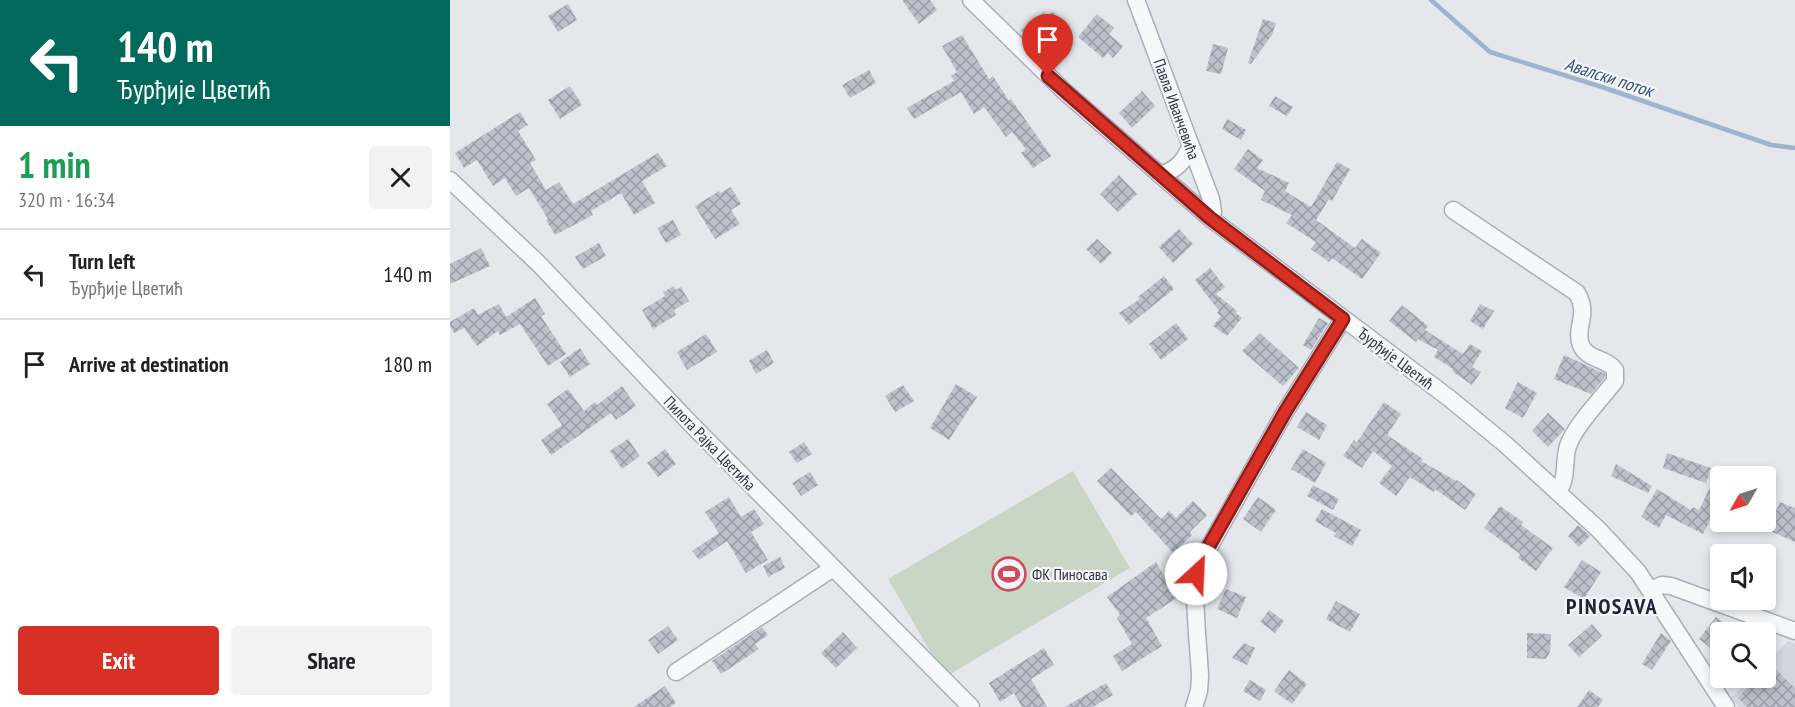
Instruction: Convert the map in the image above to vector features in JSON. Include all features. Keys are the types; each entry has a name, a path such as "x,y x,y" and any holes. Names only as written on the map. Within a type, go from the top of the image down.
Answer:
{"street":[{"name":"Ђурђије Цветић","path":"971,0 1064,92 1210,218 1457,405 1558,491 1616,546 1650,590 1725,707"},
{"name":"Павла Иванчевића","path":"1136,0 1214,206 1210,218"},
{"path":"1160,175 1178,166 1190,147"},
{"name":"Пилота Рајка Цветића","path":"450,180 539,264 690,423 971,707"},
{"path":"1453,210 1577,293 1584,311 1580,334 1581,345 1587,353 1616,370 1615,381 1573,435 1567,453 1564,481 1558,491"},
{"path":"1194,707 1200,677 1196,590 1196,574 1199,565 1285,412 1343,319"},
{"path":"676,672 833,568"},
{"path":"1650,590 1662,585 1671,586 1795,631"}],"shaded area":[{"path":"1788,641 1795,644 1795,707 1739,707 1731,698 1741,688 1776,688 1776,653"}],"green space":[{"name":"ФК Пиносава","path":"1073,471 1130,568 945,677 888,579"}],"building":[{"path":"902,0 930,0 937,10 919,24"},
{"path":"568,4 577,20 558,32 548,16"},
{"path":"1044,12 1047,16 1053,12 1066,28 1038,51 1021,30"},
{"path":"1097,14 1114,28 1109,34 1123,46 1113,58 1108,53 1103,58 1078,37"},
{"path":"1263,19 1276,23 1272,35 1251,64 1248,63"},
{"path":"962,35 989,79 993,76 1051,156 1033,168 1021,153 1026,149 1012,132 1006,137 984,107 974,114 961,92 914,119 907,108 954,81 951,76 957,72 942,46"},
{"path":"1213,44 1228,48 1221,74 1206,71"},
{"path":"869,70 876,83 850,98 842,85"},
{"path":"570,86 582,105 560,119 548,100"},
{"path":"1142,91 1155,106 1132,128 1119,113"},
{"path":"1275,96 1293,107 1287,116 1269,106"},
{"path":"520,112 528,125 518,131 536,160 530,163 546,190 559,182 573,204 658,153 667,166 642,181 655,203 634,215 621,193 591,211 593,215 555,235 529,188 516,196 505,178 493,186 477,160 464,168 455,153"},
{"path":"1227,119 1246,130 1241,140 1222,129"},
{"path":"1248,149 1263,160 1257,168 1289,183 1285,191 1311,207 1337,162 1350,169 1332,201 1329,199 1316,220 1355,248 1362,239 1381,253 1362,279 1332,258 1329,262 1311,249 1316,242 1286,223 1292,215 1261,200 1265,191 1234,169"},
{"path":"1119,175 1137,194 1118,212 1100,194"},
{"path":"731,187 741,204 731,210 740,224 715,239 695,206 719,191 720,193"},
{"path":"673,220 681,235 666,243 657,228"},
{"path":"1179,229 1193,244 1173,263 1159,247"},
{"path":"1097,239 1112,253 1101,264 1086,249"},
{"path":"599,243 606,256 583,269 575,257"},
{"path":"481,248 490,266 450,284 450,264"},
{"path":"1210,268 1225,287 1216,294 1242,318 1227,336 1213,326 1221,316 1195,280"},
{"path":"1164,276 1174,289 1129,325 1119,313 1140,299 1138,297"},
{"path":"674,286 676,290 681,287 689,301 674,310 676,315 653,329 642,310 665,296 663,292"},
{"path":"535,298 545,314 541,316 566,354 548,366 520,324 500,335 498,331 477,346 464,328 454,333 450,326 450,322 474,308 478,315 499,304 506,317"},
{"path":"1480,304 1494,311 1483,329 1470,321"},
{"path":"1402,305 1428,326 1425,330 1463,354 1470,344 1482,351 1472,367 1481,372 1472,385 1434,357 1438,350 1418,339 1416,342 1389,321"},
{"path":"1319,318 1328,323 1311,350 1303,345"},
{"path":"1176,323 1188,339 1161,360 1149,344"},
{"path":"1260,333 1299,368 1283,386 1242,351"},
{"path":"706,334 717,352 687,370 677,352"},
{"path":"580,348 590,364 570,377 560,362"},
{"path":"767,350 774,363 756,374 749,361"},
{"path":"1564,355 1605,374 1591,394 1554,379"},
{"path":"1518,382 1537,393 1523,418 1505,408"},
{"path":"956,384 977,397 949,440 930,428"},
{"path":"903,385 914,401 895,412 885,396"},
{"path":"622,386 636,406 616,420 611,413 551,455 541,440 562,425 547,404 568,389 584,411 595,402 597,405"},
{"path":"1384,402 1401,414 1387,435 1423,459 1421,461 1457,480 1476,494 1465,510 1435,489 1434,492 1410,477 1396,496 1379,483 1392,466 1373,451 1362,468 1343,456 1354,440 1357,442"},
{"path":"1306,412 1327,425 1319,440 1297,427"},
{"path":"1548,413 1565,429 1548,447 1532,431"},
{"path":"628,439 640,456 622,469 610,451"},
{"path":"804,442 812,454 797,463 789,452"},
{"path":"665,449 676,464 658,477 647,463"},
{"path":"1303,449 1326,463 1315,483 1291,469"},
{"path":"1667,453 1710,468 1710,471 1706,483 1663,468"},
{"path":"1616,464 1652,486 1648,493 1611,476"},
{"path":"1111,468 1161,519 1169,511 1176,518 1193,501 1207,515 1190,532 1192,535 1173,553 1136,512 1131,516 1097,481"},
{"path":"810,472 818,485 801,496 792,483"},
{"path":"1313,485 1339,499 1333,510 1307,496"},
{"path":"1710,488 1710,520 1703,534 1666,515 1659,528 1641,517 1657,489 1691,510 1693,507 1699,510"},
{"path":"729,497 741,517 754,509 764,524 751,532 768,560 746,573 727,541 699,560 692,551 719,533 705,512"},
{"path":"1258,497 1276,510 1261,532 1243,519"},
{"path":"1780,502 1795,508 1795,542 1772,532 1776,532 1776,511"},
{"path":"1500,506 1523,522 1521,525 1553,548 1536,571 1518,558 1520,554 1484,528"},
{"path":"1322,509 1361,530 1352,546 1334,536 1336,533 1315,521"},
{"path":"1578,525 1590,536 1579,547 1568,536"},
{"path":"780,557 785,568 768,577 763,566"},
{"path":"1582,560 1601,572 1584,599 1564,587"},
{"path":"1156,562 1177,598 1146,618 1162,646 1122,671 1113,656 1132,644 1117,618 1120,615 1107,597"},
{"path":"1226,589 1246,597 1237,618 1217,609"},
{"path":"1336,601 1360,614 1350,632 1326,619"},
{"path":"1269,610 1284,621 1275,633 1260,622"},
{"path":"1716,617 1722,622 1712,622"},
{"path":"1592,624 1602,636 1579,657 1568,645"},
{"path":"1710,625 1710,648 1699,639"},
{"path":"668,626 678,640 658,654 648,640"},
{"path":"762,627 768,635 755,644 759,649 721,674 712,661"},
{"path":"843,632 857,648 836,668 821,653"},
{"path":"1527,633 1551,634 1550,652 1546,659 1527,658"},
{"path":"1661,633 1671,641 1652,670 1642,664"},
{"path":"1244,643 1255,648 1247,665 1232,658"},
{"path":"1044,648 1054,665 1031,679 1047,707 1022,707 1014,693 1000,702 989,683"},
{"path":"1289,670 1307,684 1292,704 1274,691"},
{"path":"1776,670 1795,688 1795,707 1747,707 1738,698 1747,688 1776,688"},
{"path":"1250,680 1266,690 1260,701 1243,691"},
{"path":"1106,683 1113,695 1093,707 1065,707"},
{"path":"665,686 676,703 670,707 634,707"},
{"path":"1589,690 1603,700 1598,707 1577,707"}],"waterway":[{"name":"Авалски поток","path":"1431,0 1490,52 1602,87 1771,145 1795,148"}],"place":[{"name":"ФК Пиносава","path":"1009,574"}],"district":[{"name":"PINOSAVA","path":"1612,606"}],"route":[{"path":"1048,76 1210,218 1343,319 1285,412 1205,553 1196,574"}]}
